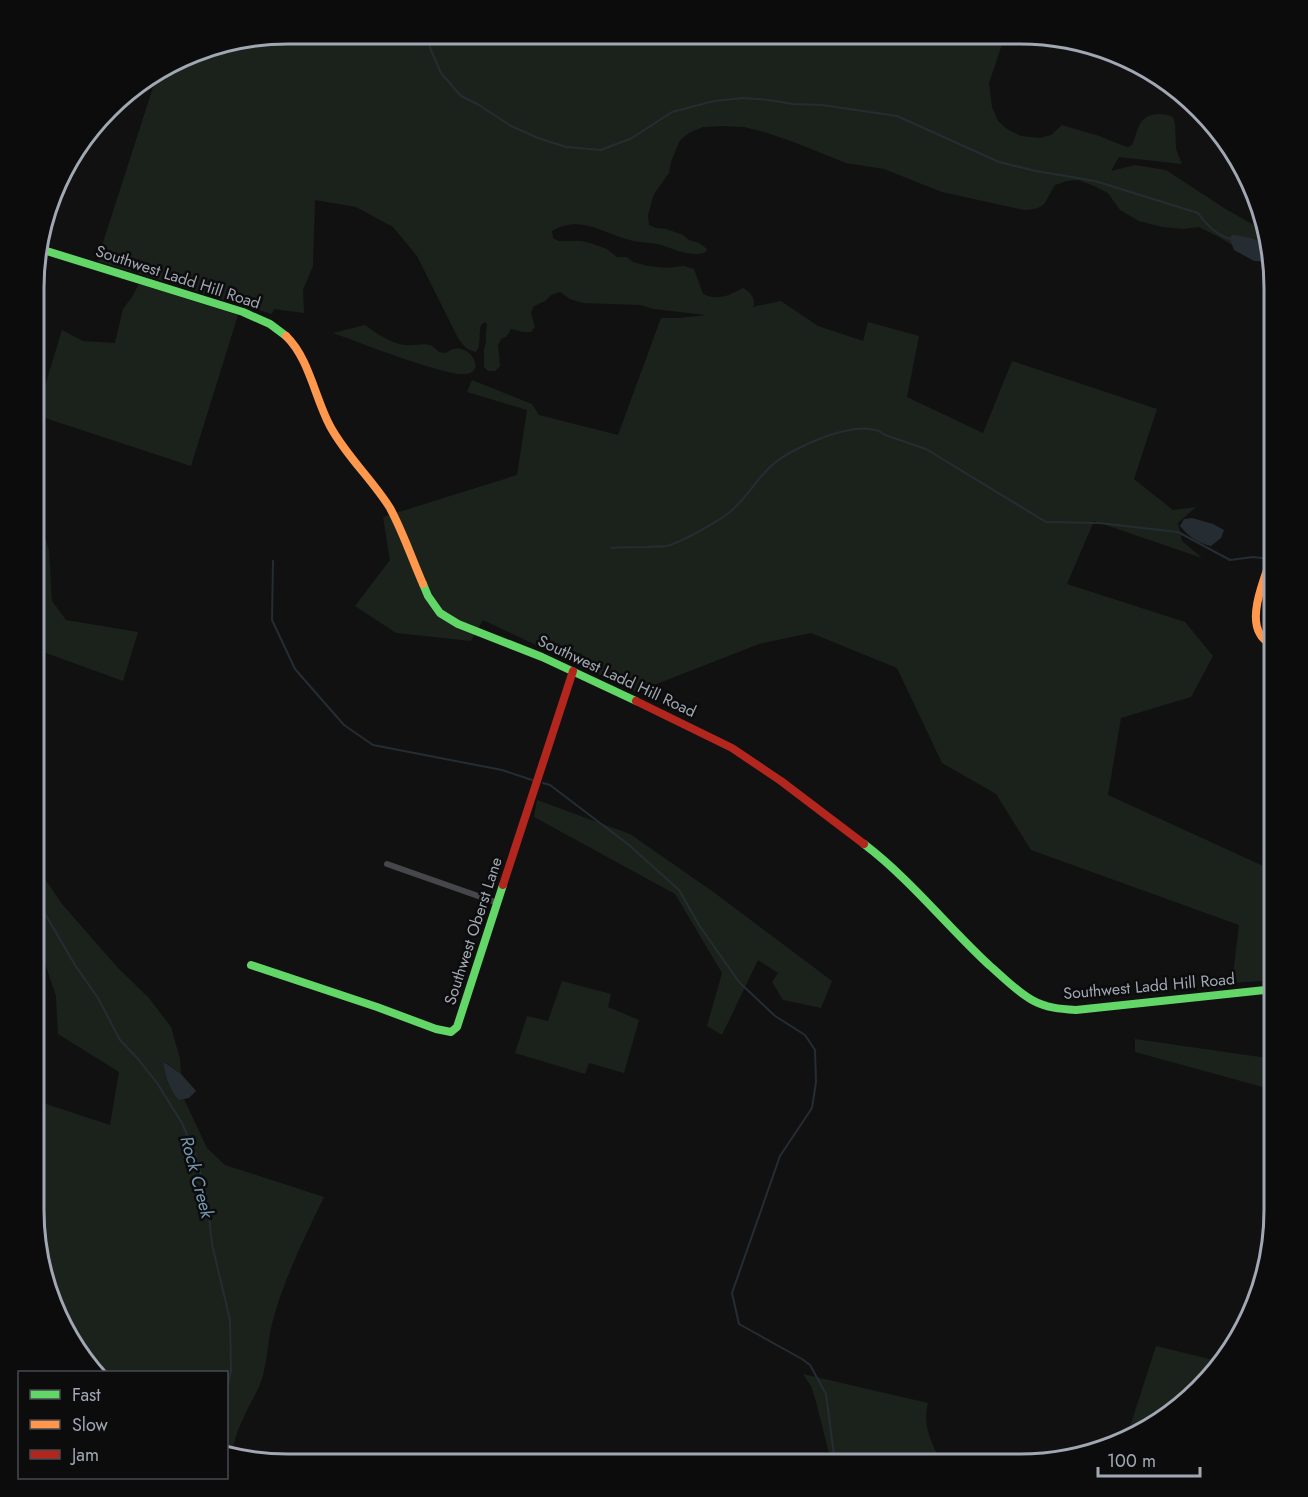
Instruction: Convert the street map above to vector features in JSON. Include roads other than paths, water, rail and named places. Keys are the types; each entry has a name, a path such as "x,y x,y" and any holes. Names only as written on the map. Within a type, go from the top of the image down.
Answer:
{"street":[{"name":"Southwest Ladd Hill Road","path":"47,251 247,314 280,331 291,340 302,358 322,410 332,429 389,507 423,587 434,607 443,615 458,624 573,671 722,742 781,781 884,860 994,970 1016,989 1040,1004 1058,1009 1078,1010 1264,990"},
{"path":"1264,583 1255,618 1257,629 1264,638"},
{"name":"Southwest Oberst Lane","path":"251,965 436,1029 451,1032 457,1027 573,671"},
{"path":"387,864 498,903"}],"waterway":[{"path":"429,44 441,73 461,96 511,126 566,147 601,150 632,138 672,112 714,101 743,98 822,105 897,116 999,162 1095,181 1198,213 1212,229 1231,239"},
{"path":"611,548 664,546 687,538 728,514 780,459 826,436 860,429 874,430 926,449 1046,522 1099,523 1178,532 1230,560 1253,557 1264,558"},
{"path":"273,561 272,620 295,669 344,725 373,745 502,770 532,780"},
{"path":"543,783 550,785 629,845 679,890 699,925 739,982 775,1016 805,1035 815,1050 816,1082 812,1108 780,1156 732,1293 739,1324 810,1365 826,1394 834,1454"},
{"name":"Rock Creek","path":"44,912 75,965 98,998 120,1040 157,1083 182,1123 196,1156 207,1199 212,1244 230,1320 231,1371 228,1384"}]}
